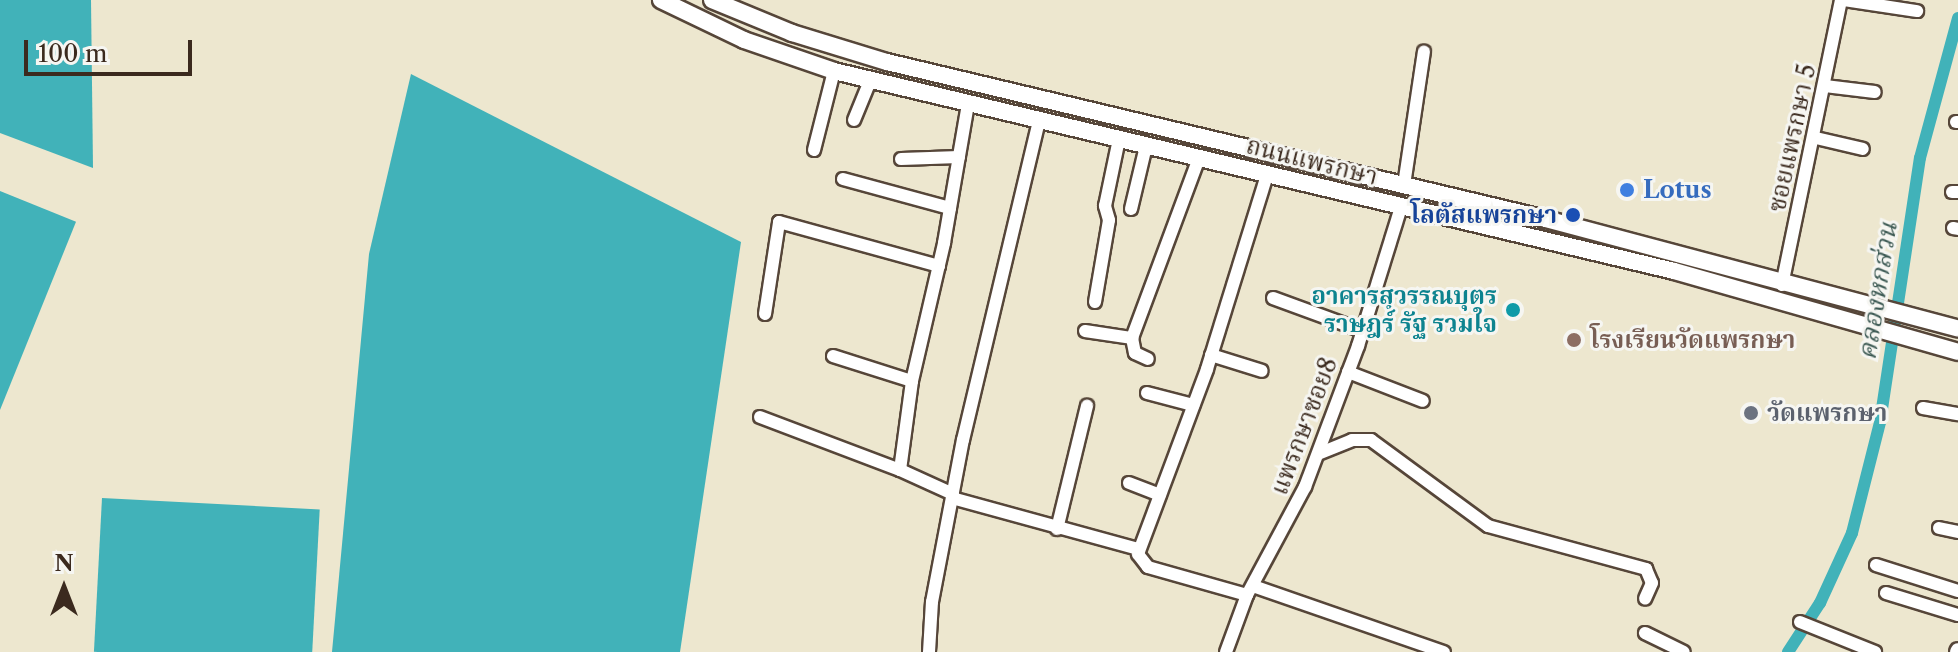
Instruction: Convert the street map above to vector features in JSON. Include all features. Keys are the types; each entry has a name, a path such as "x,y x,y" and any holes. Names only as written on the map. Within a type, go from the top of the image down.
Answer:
{"main road":[{"name":"ถนนแพรกษา","path":"661,0 744,40 870,81 1674,271 1958,352"},
{"name":"ถนนแพรกษา","path":"712,0 875,58 1404,185 1883,312 1958,329"}],"street":[{"path":"1843,0 1917,11"},
{"name":"ซอยแพรกษา 5","path":"1782,285 1816,138 1843,0"},
{"path":"1404,185 1424,51"},
{"path":"814,150 834,71"},
{"path":"854,120 870,81"},
{"path":"1825,86 1875,92"},
{"path":"900,470 912,381 939,266 968,104"},
{"path":"929,652 932,602 953,496 1039,120"},
{"path":"1816,138 1863,149"},
{"path":"1095,302 1109,220 1105,206 1119,139"},
{"path":"1131,209 1146,146"},
{"path":"901,159 959,157"},
{"path":"1148,359 1135,353 1132,338 1199,158"},
{"path":"1267,175 1211,355 1139,549 1148,567 1250,590 1444,652"},
{"path":"843,179 950,208"},
{"name":"แพรกษาซอย8","path":"1226,652 1250,590 1291,520 1318,454 1363,331 1401,207"},
{"path":"765,314 779,222 939,266"},
{"path":"1273,298 1363,331"},
{"path":"1085,331 1132,338"},
{"path":"1211,355 1262,371"},
{"path":"833,356 912,381"},
{"path":"1348,372 1423,401"},
{"path":"1147,393 1193,405"},
{"path":"1057,529 1087,406"},
{"path":"1923,408 1958,414"},
{"path":"760,417 900,470 953,496 1057,529 1139,549"},
{"path":"1318,454 1352,440 1371,440 1488,526 1646,569 1652,583 1645,599"},
{"path":"1129,483 1160,495"},
{"path":"1939,528 1958,532"},
{"path":"1876,565 1958,591"},
{"path":"1886,593 1958,615"},
{"path":"1800,622 1875,652"},
{"path":"1645,633 1684,652"}],"water":[{"path":"0,0 91,0 93,168 0,133"},
{"path":"411,74 741,242 680,652 332,652 369,254"},
{"path":"0,191 76,222 0,410"},
{"path":"102,498 320,509 312,652 94,652"}],"waterway":[{"name":"คลองหกส่วน","path":"1788,652 1820,603 1852,533 1880,422 1920,158 1958,18"}],"place":[{"name":"Lotus","path":"1627,190"},
{"name":"โลตัสแพรกษา","path":"1573,215"},
{"name":"อาคารสุวรรณบุตร ราษฎร์ รัฐ รวมใจ","path":"1513,310"},
{"name":"โรงเรียนวัดแพรกษา","path":"1574,340"},
{"name":"วัดแพรกษา","path":"1751,413"}]}
